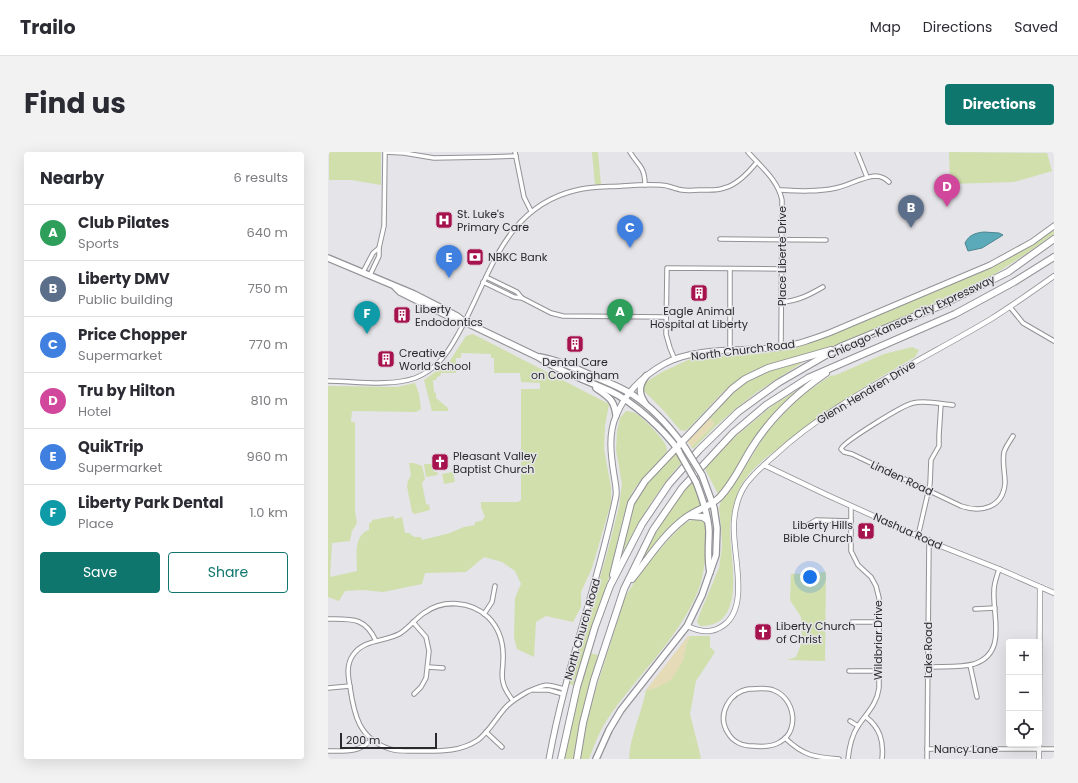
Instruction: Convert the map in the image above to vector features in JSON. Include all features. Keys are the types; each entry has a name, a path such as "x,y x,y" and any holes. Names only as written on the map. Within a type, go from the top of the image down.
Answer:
{"highway":[{"name":"Chicago-Kansas City Expressway","path":"561,759 577,687 595,627 610,586 642,524 669,484 699,450 738,412 778,383 840,347 942,304 1008,272 1054,239"},
{"name":"Chicago-Kansas City Expressway","path":"577,759 583,723 594,680 624,589 653,530 682,488 733,433 766,405 808,378 955,314 1014,282 1054,257"},
{"path":"610,586 627,518 635,495 645,482 678,450 732,389 745,380 768,368 840,347"},
{"path":"624,589 660,543 684,519 719,499 730,485 753,446 774,417 787,404 814,382 840,364"},
{"path":"688,517 700,516 707,520"}],"main road":[{"name":"North Church Road","path":"549,759 564,692 602,560 616,493 610,450 613,424 616,415 629,393 646,376 665,364 675,360 696,354 781,347 829,333 990,266 1032,242 1054,226"},
{"path":"328,258 414,294 457,316 465,322 538,357 548,364 611,392 625,400 652,421 678,450 696,482 704,507 709,532 708,561 710,572"},
{"path":"538,357 552,359 614,385 646,405 664,421 683,444 702,476 716,513 716,555 702,594 687,626 621,710 608,730 596,759"},
{"path":"646,376 640,389 641,398 646,405"},
{"path":"587,382 612,401 616,415"}],"street":[{"path":"370,275 379,256 379,248 385,218 386,152 404,153 434,158 516,154 524,197 531,211"},
{"path":"464,152 464,157"},
{"path":"630,152 641,165 646,185"},
{"name":"Place Liberte Drive","path":"748,152 774,181 780,190 782,207 781,347"},
{"path":"857,152 867,177"},
{"path":"328,381 403,381 416,377 430,370 441,361 465,322 483,282 510,232 531,211 547,201 576,190 590,187 661,185 683,190 724,188 740,179 757,162"},
{"path":"780,190 827,190 867,177 880,176 889,182"},
{"path":"720,239 826,240"},
{"path":"363,272 373,253 379,248"},
{"path":"675,360 667,340 667,268 782,269"},
{"path":"730,269 730,351"},
{"name":"Glenn Hendren Drive","path":"687,626 704,632 715,630 726,623 734,612 738,596 733,530 735,511 743,489 764,465 795,437 846,402 1010,306 1054,276"},
{"path":"486,277 517,292 522,298"},
{"path":"483,282 514,297 522,298 551,313 563,316 666,317"},
{"path":"781,302 805,298 823,287"},
{"path":"1010,306 1023,323 1053,338"},
{"name":"Linden Road","path":"941,404 920,402 907,405 843,445 841,447 842,451 852,454 961,506 970,509 984,509 993,505 1002,495 1005,483 1005,451 1013,436"},
{"path":"918,536 930,484 931,460 940,446 939,435 941,404 953,405"},
{"name":"Nashua Road","path":"764,465 826,495 918,536 1054,593"},
{"name":"Wildbriar Drive","path":"851,506 851,551 856,562 871,577 876,586 879,598 879,671 877,697 873,707 858,726"},
{"path":"806,526 816,520 851,521"},
{"name":"Lake Road","path":"927,759 928,540"},
{"path":"927,667 970,665 982,660 988,655 993,648 996,636 994,590 999,569"},
{"path":"484,614 492,602 495,586"},
{"path":"1039,711 1040,587"},
{"path":"513,701 503,683 503,650 501,638 496,627 484,614 468,606 458,604 445,604 429,610 399,634 363,646 353,656 348,669 355,715 361,727 372,740 394,750 448,750 467,746 486,732 513,701 542,685 554,686 564,692"},
{"path":"975,609 995,608"},
{"path":"328,619 349,619 358,621 370,629 376,641"},
{"path":"413,622 428,641 429,651 428,667 424,683 414,694"},
{"path":"852,622 879,622"},
{"path":"970,665 977,697"},
{"path":"428,667 443,668"},
{"path":"849,672 879,671"},
{"path":"328,688 350,686"},
{"path":"746,689 775,690 787,699 791,708 792,721 789,732 785,738 767,746 744,745 737,742 730,736 725,726 724,717 727,703 737,693 746,689"},
{"path":"866,717 878,730 882,742 882,759"},
{"path":"848,759 858,726 850,721"},
{"path":"486,732 502,747"},
{"path":"785,738 803,752 816,757 839,759"},
{"path":"328,751 356,750 366,746 372,740"},
{"name":"Nancy Lane","path":"1042,746 1054,748"},
{"name":"Nancy Lane","path":"927,749 1006,747"},
{"path":"1039,747 1039,759"}],"green space":[{"path":"329,152 381,152 381,185 351,180 329,180"},
{"path":"592,152 598,152 601,185 595,185"},
{"path":"949,152 1047,153 1052,171 1014,182 950,184"},
{"path":"1054,230 1054,234 993,275 934,305 832,347 794,359 742,379 723,392 685,431 680,430 642,389 644,384 649,380 688,360 701,357 758,354 792,349 821,339 981,272 1021,251"},
{"path":"473,334 609,404 605,426 604,449 611,487 611,503 592,568 581,592 581,607 573,622 546,616 536,622 534,657 517,649 514,637 515,598 521,584 515,571 502,562 484,557 466,572 425,573 422,584 383,592 363,590 345,591 339,601 328,597 328,386 397,387 415,383 419,394 421,409 416,412 352,411 351,422 355,422 355,511 357,523 352,531 350,541 332,543 330,577 357,571 358,541 364,533 369,530 369,523 372,522 372,520 394,516 394,519 402,517 405,533 410,533 415,537 421,537 422,540 475,525 475,522 481,521 485,517 481,507 481,502 518,502 521,500 521,389 540,389 540,383 521,382 520,373 494,373 494,358 491,358 491,354 461,353 461,358 456,358 456,373 441,373 436,380 433,380 436,398 448,408 448,411 432,411 424,380 449,362 466,336"},
{"path":"912,347 919,350 915,357 866,386 831,410 765,458 749,474 738,492 731,516 730,530 733,590 731,604 725,616 715,623 700,626 697,622 698,618 719,568 722,546 719,508 721,501 736,482 768,430 798,398 830,376 836,375 884,354"},
{"path":"808,359 757,392 716,426 693,449 691,447 714,424 710,418 737,388 756,375"},
{"path":"811,381 771,417 755,438 724,489 718,494 704,467 737,435 772,406"},
{"path":"626,411 635,413 648,424 659,435 667,449 663,458 640,482 632,493 624,514 608,581 595,620 573,685 568,684 606,557 619,507 622,484 616,450 617,431 620,418"},
{"path":"676,454 682,462 650,505 623,552 624,539 630,512 635,500 653,476"},
{"path":"409,463 422,466 425,479 422,483 426,504 429,504 430,510 414,514 412,512 407,486 411,475"},
{"path":"424,464 433,464 434,472 437,472 438,475 426,477"},
{"path":"453,472 455,482 444,484 442,474"},
{"path":"693,483 701,506 673,523 640,563 650,542 669,512 690,484"},
{"path":"694,519 704,522 706,532 706,549 701,581 690,609 668,642 607,720 599,734 589,759 580,759 589,711 625,597 640,573 667,541 685,523"},
{"path":"826,572 825,661 787,660 796,657 802,642 801,617 790,600 791,574"},
{"path":"690,636 710,636 710,647 715,652 696,681 690,714 701,758 629,759 632,741 646,690 656,688 683,661 686,645"},
{"path":"590,653 598,655 583,710 574,759 564,759 580,687"}],"sand":[{"path":"710,418 714,424 691,447 687,440"},
{"path":"688,636 690,636 686,645 683,661 671,680 656,688 646,690"}],"water":[{"path":"984,232 999,233 1003,235 982,248 968,251 965,243 968,238 975,234"}],"place":[{"name":"Tru by Hilton","path":"947,207"},
{"name":"St. Luke's Primary Care","path":"444,220"},
{"name":"Liberty DMV","path":"911,228"},
{"name":"Price Chopper","path":"630,248"},
{"name":"NBKC Bank","path":"475,257"},
{"name":"QuikTrip","path":"449,278"},
{"name":"Eagle Animal Hospital at Liberty","path":"699,293"},
{"name":"Liberty Endodontics","path":"402,315"},
{"name":"Club Pilates","path":"620,332"},
{"name":"Liberty Park Dental","path":"367,334"},
{"name":"Dental Care on Cookingham","path":"575,344"},
{"name":"Creative World School","path":"386,359"},
{"name":"Pleasant Valley Baptist Church","path":"440,462"},
{"name":"Liberty Hills Bible Church","path":"866,531"},
{"name":"Liberty Church of Christ","path":"763,632"}]}
